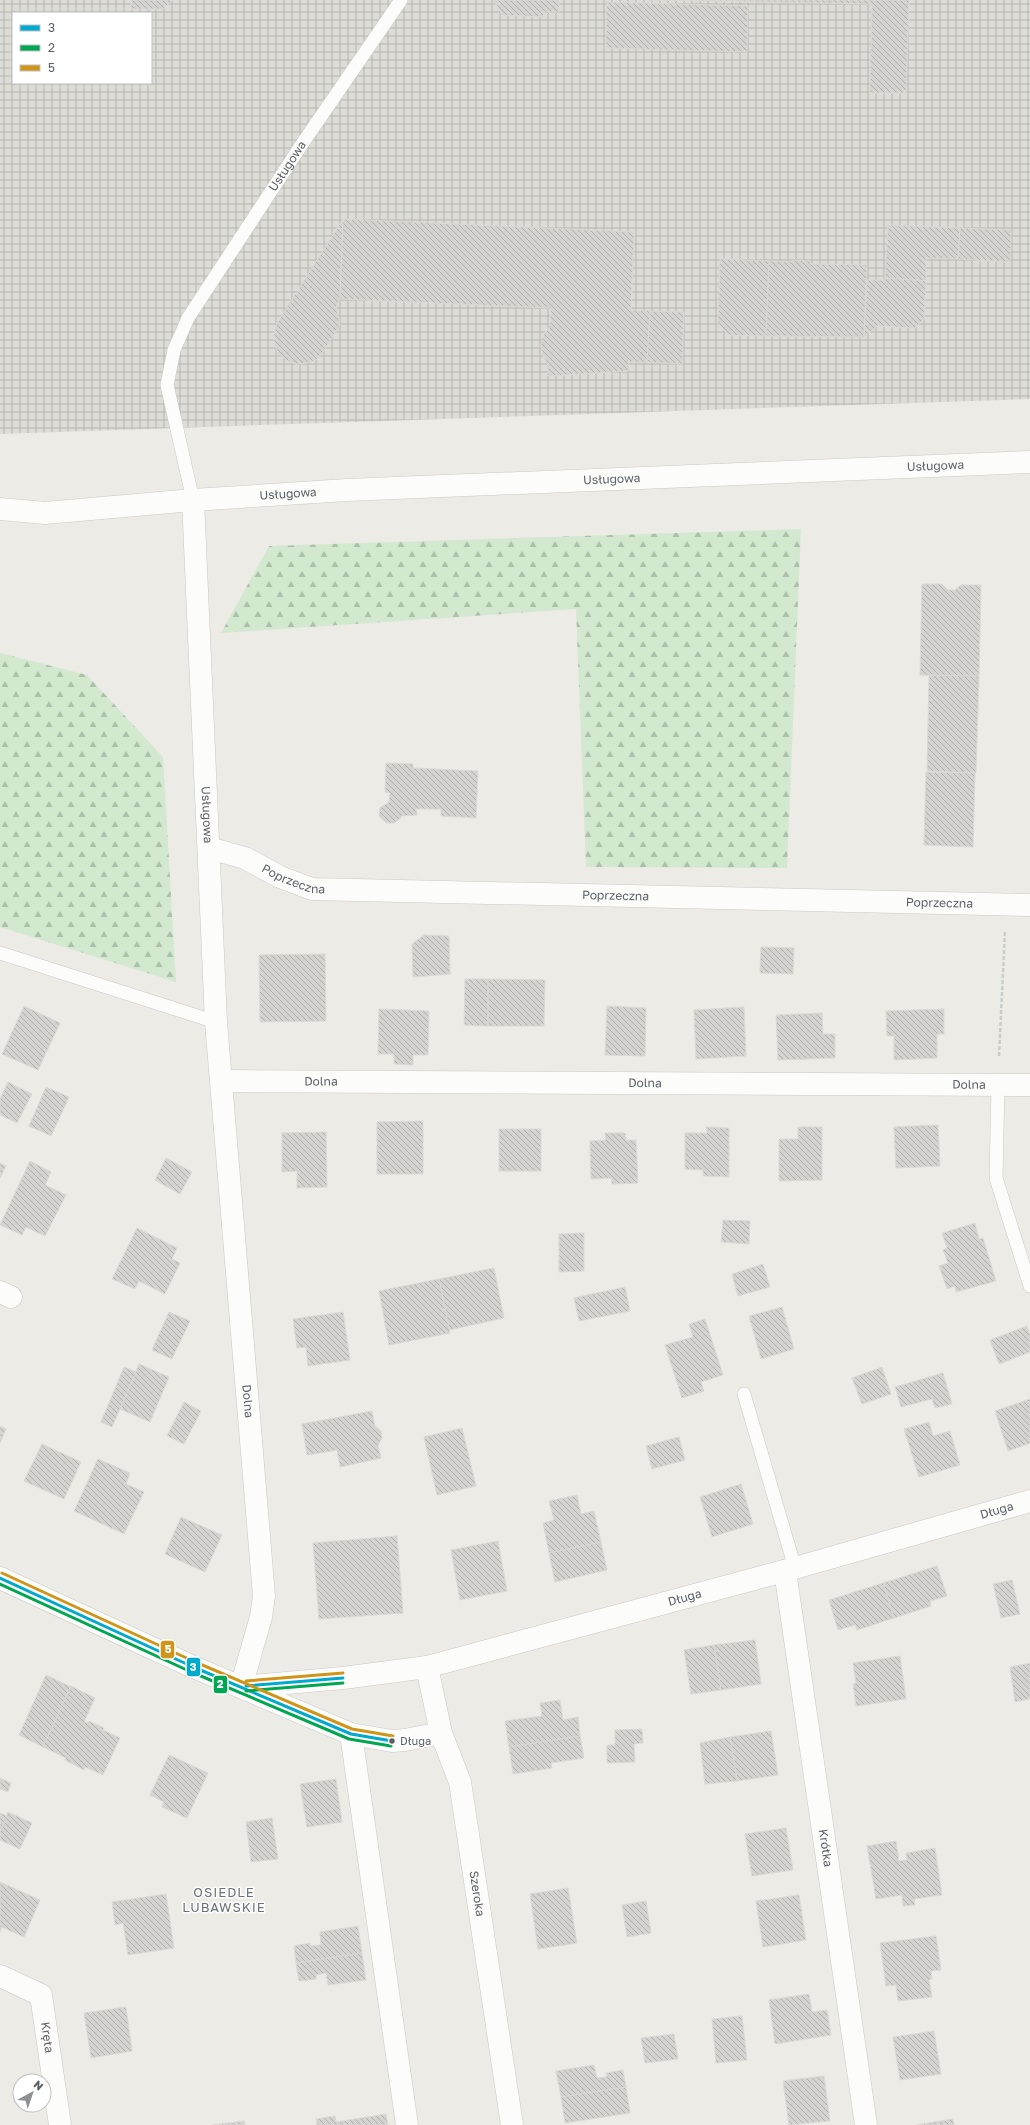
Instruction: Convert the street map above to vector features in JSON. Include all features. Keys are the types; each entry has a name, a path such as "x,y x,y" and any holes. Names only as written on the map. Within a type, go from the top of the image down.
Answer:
{"street":[{"name":"Usługowa","path":"0,510 45,513 193,500 347,490 1030,462"},
{"name":"Usługowa","path":"193,500 216,1022 222,1081"},
{"name":"Poprzeczna","path":"209,848 245,858 280,877 312,889 1030,905"},
{"name":"Dolna","path":"241,1687 261,1616 264,1596 222,1081 1030,1085"},
{"name":"Długa","path":"241,1687 343,1678 427,1667 790,1569 1030,1501"},
{"name":"Krótka","path":"790,1569 866,2125"},
{"name":"Długa","path":"0,1578 241,1687 351,1734 392,1741 441,1733"},
{"name":"Szeroka","path":"427,1667 441,1733 460,1782 512,2125"},
{"path":"351,1734 407,2125"},
{"name":"Kręta","path":"0,1976 41,1995 60,2125"}],"lane":[{"name":"Usługowa","path":"193,500 167,385 174,350 188,318 302,144 401,0"},
{"path":"0,952 216,1022"},
{"path":"998,1085 996,1178 1030,1286"},
{"path":"744,1394 790,1569"}],"path":[{"path":"998,1085 1006,904"}],"shaded area":[{"path":"0,0 1030,0 1030,399 0,434"}],"green space":[{"path":"801,529 787,868 586,867 576,609 221,633 269,546"},
{"path":"0,653 87,675 163,757 176,982 0,927"}],"building":[{"path":"131,0 173,0 163,9 131,9"},
{"path":"494,0 559,0 559,12 543,12 544,17 502,15"},
{"path":"649,0 909,0 906,93 870,93 872,4"},
{"path":"607,2 748,6 747,52 606,48"},
{"path":"343,219 340,299 336,307 340,325 323,352 316,360 296,364 286,360 278,353 274,343 274,333 277,323"},
{"path":"343,219 634,232 631,310 650,311 647,362 629,362 628,371 548,376 548,365 543,356 541,346 544,334 550,326 551,308 340,299"},
{"path":"888,225 960,228 958,259 926,258 926,281 885,278"},
{"path":"960,228 1011,230 1010,262 958,259"},
{"path":"720,259 769,261 766,336 728,335 718,323"},
{"path":"793,260 810,261 810,264 867,265 864,337 766,336 769,261 793,262"},
{"path":"885,278 926,281 924,319 915,328 877,326 864,337 867,280 885,280"},
{"path":"650,311 684,312 682,364 647,362"},
{"path":"922,584 942,584 948,590 955,590 961,585 981,585 979,676 920,675"},
{"path":"929,675 979,676 976,773 927,771"},
{"path":"386,763 413,764 413,768 478,771 476,818 441,816 441,809 416,809 417,815 401,816 401,818 394,823 386,823 379,816 380,808 389,802 390,793 385,792"},
{"path":"926,772 975,773 973,847 924,845"},
{"path":"424,935 449,936 450,974 413,977 412,944"},
{"path":"761,947 794,948 793,974 760,973"},
{"path":"325,954 326,1021 260,1022 259,955"},
{"path":"465,979 488,979 488,1026 464,1025"},
{"path":"488,979 545,980 544,1026 488,1026"},
{"path":"24,1006 60,1023 38,1070 2,1054"},
{"path":"607,1006 646,1008 645,1056 605,1055"},
{"path":"744,1007 746,1056 696,1059 694,1010"},
{"path":"379,1009 429,1011 428,1055 413,1055 413,1065 394,1064 394,1054 378,1054"},
{"path":"944,1009 944,1034 937,1034 937,1058 894,1060 894,1036 887,1036 886,1011"},
{"path":"822,1013 823,1034 835,1034 835,1058 778,1060 776,1015"},
{"path":"8,1082 32,1094 17,1123 0,1115 0,1099"},
{"path":"46,1087 69,1097 51,1136 29,1126"},
{"path":"423,1121 423,1174 377,1174 377,1122"},
{"path":"938,1125 940,1166 896,1168 894,1127"},
{"path":"706,1127 729,1128 729,1177 703,1176 703,1170 685,1169 685,1133 707,1133"},
{"path":"798,1127 822,1127 822,1180 779,1181 779,1139 798,1139"},
{"path":"499,1129 541,1129 541,1171 499,1171"},
{"path":"326,1132 327,1187 297,1188 297,1171 282,1172 282,1133"},
{"path":"605,1133 625,1133 626,1140 636,1140 638,1183 612,1184 611,1178 591,1179 590,1141 606,1140"},
{"path":"166,1158 192,1172 180,1194 155,1180"},
{"path":"30,1161 51,1172 45,1185 66,1195 45,1236 26,1227 22,1235 0,1225"},
{"path":"0,1163 6,1166 0,1178"},
{"path":"723,1220 750,1221 749,1244 721,1242"},
{"path":"975,1223 979,1239 983,1238 996,1281 956,1292 955,1286 947,1289 939,1266 948,1263 943,1250 947,1248 942,1233"},
{"path":"137,1228 177,1248 172,1259 180,1263 165,1294 139,1281 135,1289 112,1279"},
{"path":"584,1233 584,1271 559,1272 559,1234"},
{"path":"763,1264 770,1287 738,1296 732,1274"},
{"path":"494,1268 504,1318 449,1330 439,1279"},
{"path":"439,1279 450,1333 389,1345 379,1291"},
{"path":"625,1287 630,1311 579,1321 574,1298"},
{"path":"782,1307 794,1349 761,1359 749,1316"},
{"path":"169,1312 190,1321 172,1359 152,1350"},
{"path":"343,1312 350,1360 308,1366 306,1347 297,1348 293,1319"},
{"path":"705,1319 723,1375 701,1382 704,1391 682,1398 665,1345 693,1337 689,1324"},
{"path":"1027,1326 1030,1335 1030,1352 999,1364 990,1340"},
{"path":"139,1364 169,1377 150,1422 120,1409"},
{"path":"124,1367 136,1372 112,1427 101,1422"},
{"path":"882,1367 891,1394 862,1404 852,1378"},
{"path":"943,1373 952,1404 935,1408 932,1399 901,1407 895,1387"},
{"path":"1030,1399 1030,1443 1008,1451 995,1411"},
{"path":"184,1402 201,1411 184,1444 167,1436"},
{"path":"372,1411 375,1426 381,1431 382,1438 378,1445 381,1458 340,1467 337,1450 307,1455 302,1424"},
{"path":"929,1422 933,1436 950,1431 960,1465 919,1477 904,1429"},
{"path":"0,1426 6,1429 0,1443"},
{"path":"462,1428 476,1486 437,1495 424,1437"},
{"path":"679,1437 685,1460 652,1469 646,1446"},
{"path":"42,1444 81,1462 64,1499 24,1481"},
{"path":"98,1459 130,1473 126,1484 144,1492 124,1534 74,1511"},
{"path":"741,1484 753,1524 712,1537 700,1497"},
{"path":"577,1495 581,1514 594,1511 601,1542 549,1553 543,1523 554,1520 549,1501"},
{"path":"181,1517 222,1535 205,1572 165,1554"},
{"path":"397,1536 403,1613 319,1619 313,1543"},
{"path":"498,1541 507,1591 460,1600 451,1550"},
{"path":"601,1542 607,1570 555,1582 549,1553"},
{"path":"937,1566 947,1596 930,1601 931,1606 894,1618 883,1583"},
{"path":"1012,1580 1020,1614 1001,1618 993,1584"},
{"path":"883,1583 894,1618 857,1630 855,1625 838,1630 829,1600"},
{"path":"755,1640 761,1684 721,1690 714,1645"},
{"path":"714,1645 721,1690 691,1694 684,1650"},
{"path":"900,1656 906,1699 856,1706 853,1684 856,1683 853,1663"},
{"path":"1030,1663 1030,1699 1015,1702 1010,1667"},
{"path":"46,1675 71,1687 43,1747 19,1735"},
{"path":"71,1686 95,1698 84,1722 88,1723 89,1721 120,1738 103,1775 85,1767 84,1770 65,1760 66,1758 43,1747"},
{"path":"560,1700 563,1720 578,1717 580,1736 509,1747 505,1721 542,1716 540,1703"},
{"path":"642,1729 643,1743 634,1744 635,1762 607,1763 607,1745 615,1745 615,1730"},
{"path":"771,1731 778,1775 737,1781 730,1737"},
{"path":"580,1736 584,1758 551,1763 552,1768 513,1774 509,1747"},
{"path":"730,1737 737,1781 705,1784 700,1743"},
{"path":"169,1755 208,1773 187,1818 162,1807 164,1802 150,1795"},
{"path":"0,1778 11,1783 8,1792 0,1789"},
{"path":"336,1779 342,1822 307,1827 300,1784"},
{"path":"8,1812 32,1823 20,1849 0,1840 0,1831"},
{"path":"0,1813 7,1816 0,1831"},
{"path":"272,1818 278,1859 251,1862 246,1822"},
{"path":"786,1828 793,1870 752,1876 745,1834"},
{"path":"896,1841 899,1861 907,1860 906,1853 935,1848 942,1895 914,1899 915,1905 903,1906 902,1895 876,1899 867,1846"},
{"path":"0,1882 40,1900 24,1937 2,1927 0,1932"},
{"path":"568,1888 577,1943 538,1949 530,1894"},
{"path":"166,1894 174,1948 128,1955 123,1923 115,1925 112,1902"},
{"path":"799,1895 806,1940 763,1947 756,1901"},
{"path":"646,1901 651,1933 627,1937 622,1905"},
{"path":"358,1926 362,1953 296,1963 294,1946 310,1943 310,1946 321,1945 320,1932"},
{"path":"936,1936 941,1970 931,1971 932,1979 929,1980 932,1997 898,2001 896,1985 886,1986 880,1943"},
{"path":"362,1953 366,1980 328,1985 326,1973 316,1975 316,1979 299,1981 296,1963"},
{"path":"809,1994 812,2012 827,2010 831,2035 775,2044 769,2000"},
{"path":"126,2007 132,2051 91,2058 84,2013"},
{"path":"742,2016 747,2060 716,2063 712,2019"},
{"path":"934,2031 941,2074 900,2080 893,2037"},
{"path":"674,2034 678,2059 645,2063 641,2038"},
{"path":"594,2065 597,2078 607,2077 606,2073 623,2070 626,2087 561,2097 556,2071"},
{"path":"824,2076 830,2121 789,2125 783,2081"},
{"path":"626,2087 630,2113 565,2123 561,2097"},
{"path":"386,2114 388,2125 317,2125 316,2119 335,2116 336,2122"},
{"path":"953,2119 954,2125 916,2125"},
{"path":"244,2121 245,2125 212,2125"}],"transit line":[{"name":"5","path":"2,1573 193,1661 352,1729 393,1736"},
{"name":"3","path":"0,1578 191,1666 351,1734 392,1741"},
{"name":"2","path":"0,1584 189,1671 349,1739 391,1746"},
{"name":"5","path":"246,1681 343,1673"},
{"name":"3","path":"246,1686 343,1678"},
{"name":"2","path":"246,1691 343,1683"}],"place":[{"name":"Długa","path":"392,1741"}],"district":[{"name":"OSIEDLE LUBAWSKIE","path":"224,1900"}]}
